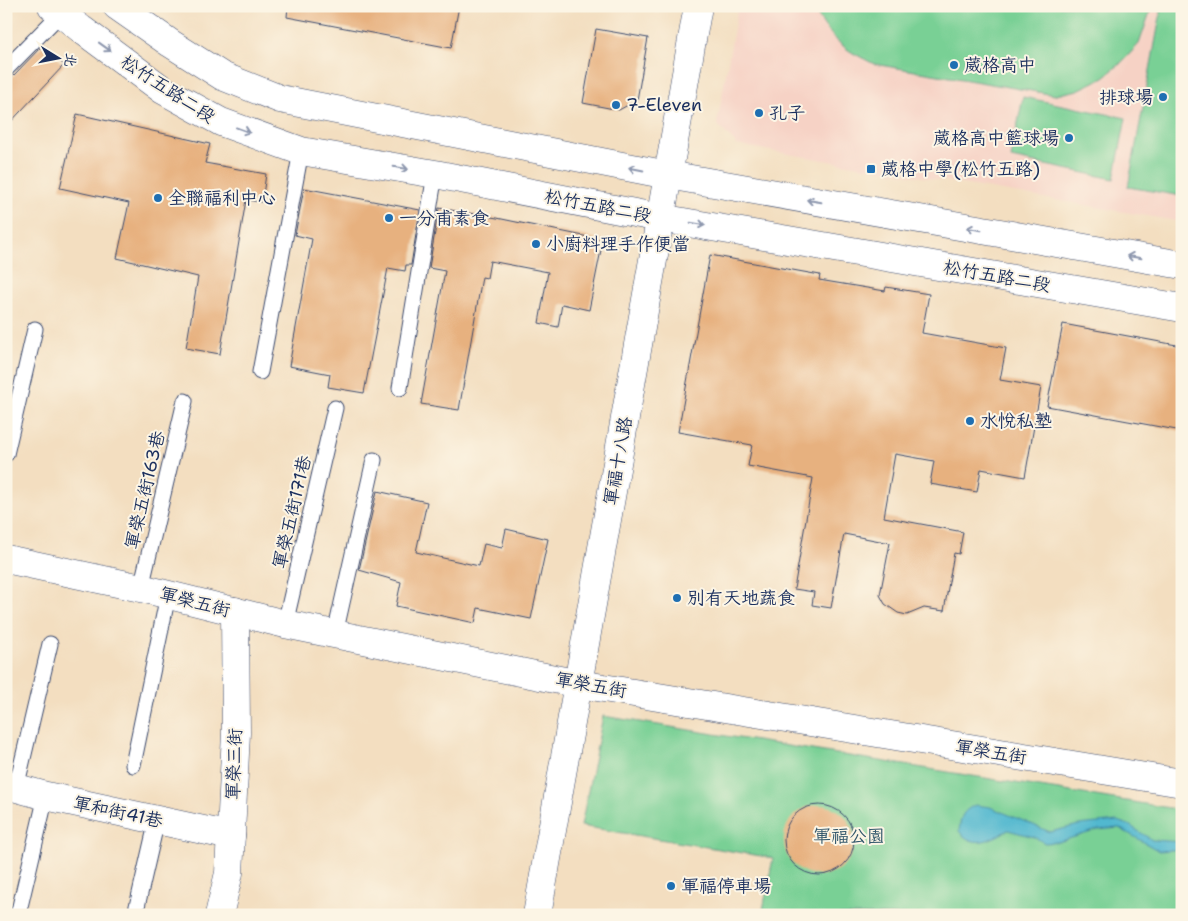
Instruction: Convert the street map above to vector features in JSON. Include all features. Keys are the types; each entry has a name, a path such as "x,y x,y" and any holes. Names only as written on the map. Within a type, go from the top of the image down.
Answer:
{"street":[{"path":"117,6 222,76 280,99 668,175 1182,265"},
{"name":"軍福十八路","path":"537,915 698,6"},
{"name":"松竹五路二段","path":"57,10 164,90 221,122 301,151 435,174 660,218 1182,308"},
{"name":"軍榮五街","path":"6,559 141,588 285,624 578,684 1182,784"},
{"name":"軍榮三街","path":"219,915 229,873 231,836 236,733 235,612"},
{"name":"軍和街41巷","path":"11,786 46,796 231,836"}],"lane":[{"path":"6,69 57,10"},
{"path":"260,372 301,151"},
{"path":"400,388 435,174"},
{"path":"6,454 35,329"},
{"name":"軍榮五街163巷","path":"141,588 186,401"},
{"name":"軍榮五街171巷","path":"285,624 335,408"},
{"path":"335,634 374,460"},
{"path":"133,765 168,595"},
{"path":"11,786 50,644"},
{"path":"18,915 46,796"},
{"path":"135,915 157,820"}],"shaded area":[{"name":"葳格高中","path":"738,6 1182,6 1182,222 737,145 717,124"}],"green space":[{"path":"813,6 1152,6 1139,44 1120,64 1104,77 1078,90 1055,95 874,64 853,53 835,39"},
{"name":"排球場","path":"1162,6 1182,6 1182,196 1128,187"},
{"name":"葳格高中籃球場","path":"1023,97 1126,118 1114,179 1011,158"},
{"name":"軍福公園","path":"603,716 1182,810 1182,915 762,915 773,858 581,826"}],"water":[{"path":"975,805 990,807 1050,832 1079,825 1117,821 1129,825 1152,840 1182,842 1182,849 1159,851 1119,828 1098,830 1058,842 1045,843 1034,837 1008,830 996,837 983,841 971,840 959,831 960,822 962,815"}],"building":[{"path":"288,6 459,6 451,48 287,17"},
{"path":"596,29 648,38 637,100 619,110 583,103"},
{"path":"43,45 64,65 6,127 6,78 13,76"},
{"path":"77,114 210,144 205,163 266,174 262,202 246,200 220,354 186,348 198,277 117,258 129,203 60,188"},
{"path":"304,188 420,210 411,265 406,265 405,271 388,268 364,393 328,387 330,374 289,366 312,239 295,235"},
{"path":"439,208 603,240 589,310 562,304 558,327 539,323 548,272 490,261 487,278 482,277 459,410 421,404 445,271 429,268"},
{"path":"710,255 820,275 819,280 885,291 886,287 929,294 922,333 1006,348 1000,380 1041,387 1025,477 981,469 977,492 930,484 934,461 895,454 884,517 963,532 959,554 954,553 944,611 924,608 907,615 898,613 885,604 880,595 890,543 844,534 831,608 812,605 814,592 794,589 813,478 748,466 752,445 678,432"},
{"path":"1063,324 1182,346 1182,431 1047,406"},
{"path":"377,491 427,502 416,552 479,566 484,544 502,548 506,529 548,539 531,619 478,608 475,623 396,606 401,582 359,570"},
{"path":"819,805 832,808 844,815 851,827 854,840 851,853 844,865 832,872 819,875 806,872 794,865 787,853 784,840 787,827 794,815 806,808"}],"place":[{"name":"葳格高中","path":"954,65"},
{"name":"排球場","path":"1163,97"},
{"name":"7-Eleven","path":"616,105"},
{"name":"孔子","path":"759,113"},
{"name":"葳格高中籃球場","path":"1069,138"},
{"name":"葳格中學(松竹五路)","path":"871,169"},
{"name":"全聯福利中心","path":"158,198"},
{"name":"一分甫素食","path":"389,218"},
{"name":"小廚料理手作便當","path":"536,244"},
{"name":"水悅私塾","path":"970,421"},
{"name":"別有天地蔬食","path":"677,598"},
{"name":"軍福停車場","path":"671,886"}]}
